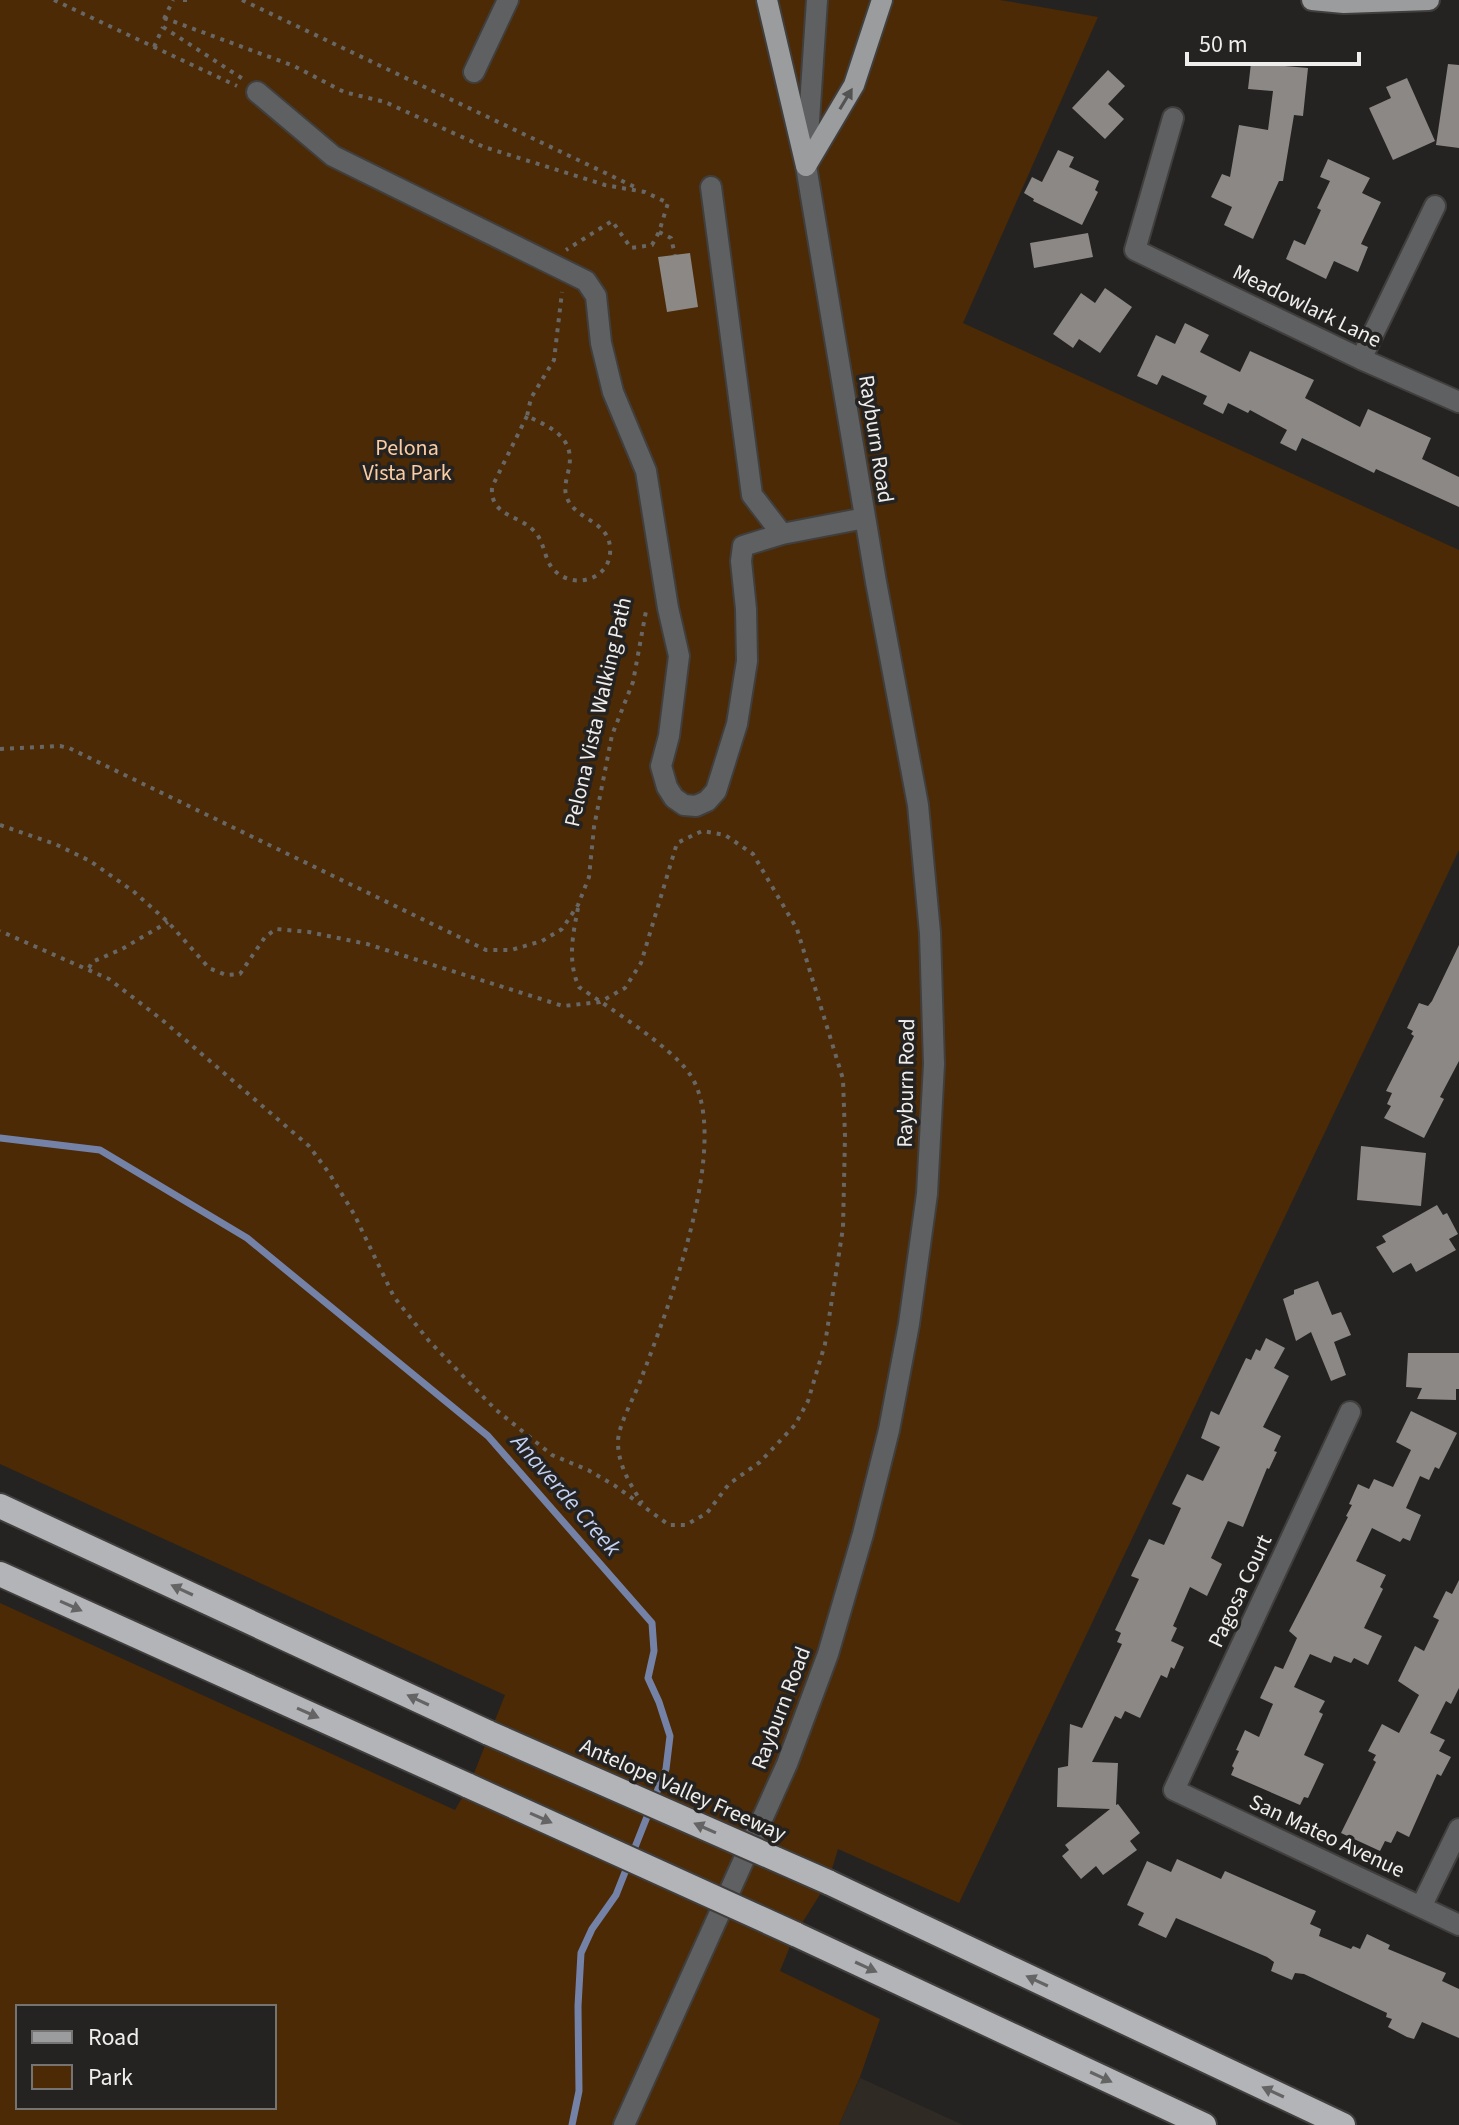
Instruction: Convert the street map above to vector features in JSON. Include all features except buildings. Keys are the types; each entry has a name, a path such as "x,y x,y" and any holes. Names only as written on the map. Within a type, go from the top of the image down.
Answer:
{"highway":[{"name":"Antelope Valley Freeway","path":"0,1506 489,1733 828,1882 1343,2125"},
{"path":"0,1574 795,1934 1204,2125"}],"main road":[{"path":"767,0 806,166"},
{"path":"806,166 854,85 882,0"},
{"path":"1312,0 1344,3 1429,0"}],"street":[{"path":"474,72 508,0"},
{"name":"Rayburn Road","path":"624,2125 787,1764 828,1654 889,1430 909,1324 927,1194 934,1064 930,933 918,805 865,518 806,166 817,0"},
{"path":"257,92 333,156 586,281 596,296 601,343 613,392 646,471 679,656 669,736 661,766 662,778 674,798 684,805 696,806 707,801 716,791 737,724 747,661 741,561 743,546 782,534 865,518"},
{"name":"Meadowlark Lane","path":"1173,118 1135,250 1361,359 1459,402"},
{"path":"711,187 752,495 782,534"},
{"path":"1361,359 1435,206"},
{"name":"Pagosa Court","path":"1174,1790 1350,1412"},
{"name":"San Mateo Avenue","path":"1174,1790 1459,1925"},
{"path":"1421,1907 1459,1829"}],"path":[{"path":"54,0 231,84 257,92"},
{"path":"154,47 173,0"},
{"path":"242,0 668,203 652,245 631,248 612,221 584,236"},
{"path":"164,18 294,66 344,92 385,102 484,147 605,185 645,192"},
{"path":"163,27 237,74 257,92"},
{"path":"659,232 671,238 675,255"},
{"path":"527,416 563,437 570,454 567,498 578,513 593,521 608,537 610,557 606,567 598,576 587,581 567,579 552,569 539,536 497,507 491,498 492,487 527,416 531,398 554,360 565,270"},
{"name":"Pelona Vista Walking Path","path":"0,749 69,748 486,950 511,950 542,941 562,929 578,905 589,877 594,827 612,735 633,682 647,608"},
{"path":"0,825 55,844 90,861 133,891 168,922 209,968 226,975 240,974 265,937 276,929 309,932 367,944 563,1006 600,1002 625,988 641,963 677,843 702,831 725,835 753,854 797,929 843,1079 843,1228 825,1344 808,1401 795,1425 760,1462 729,1484 707,1513 686,1525 669,1525 614,1485 552,1455 495,1409 429,1341 394,1297 354,1214 309,1146 161,1019 109,979 0,931"},
{"path":"578,905 571,946 579,987 675,1056 701,1094 705,1117 704,1152 691,1233 642,1378 617,1438 619,1457 627,1480 644,1508"},
{"path":"88,969 92,962 122,949 168,922"}],"shaded area":[{"path":"860,2078 963,2125 839,2125"}],"green space":[{"name":"Pelona Vista Park","path":"0,0 1000,0 1098,17 963,323 1459,550 1459,850 959,1903 838,1849 828,1882 795,1934 780,1971 880,2019 839,2125 0,2125 0,1603 455,1810 469,1786 505,1695 0,1464"}],"waterway":[{"name":"Anaverde Creek","path":"0,1138 100,1150 247,1238 488,1436 652,1623 654,1651 648,1678 670,1736 666,1769 616,1895 592,1929 581,1953 579,2091 572,2125"}]}
